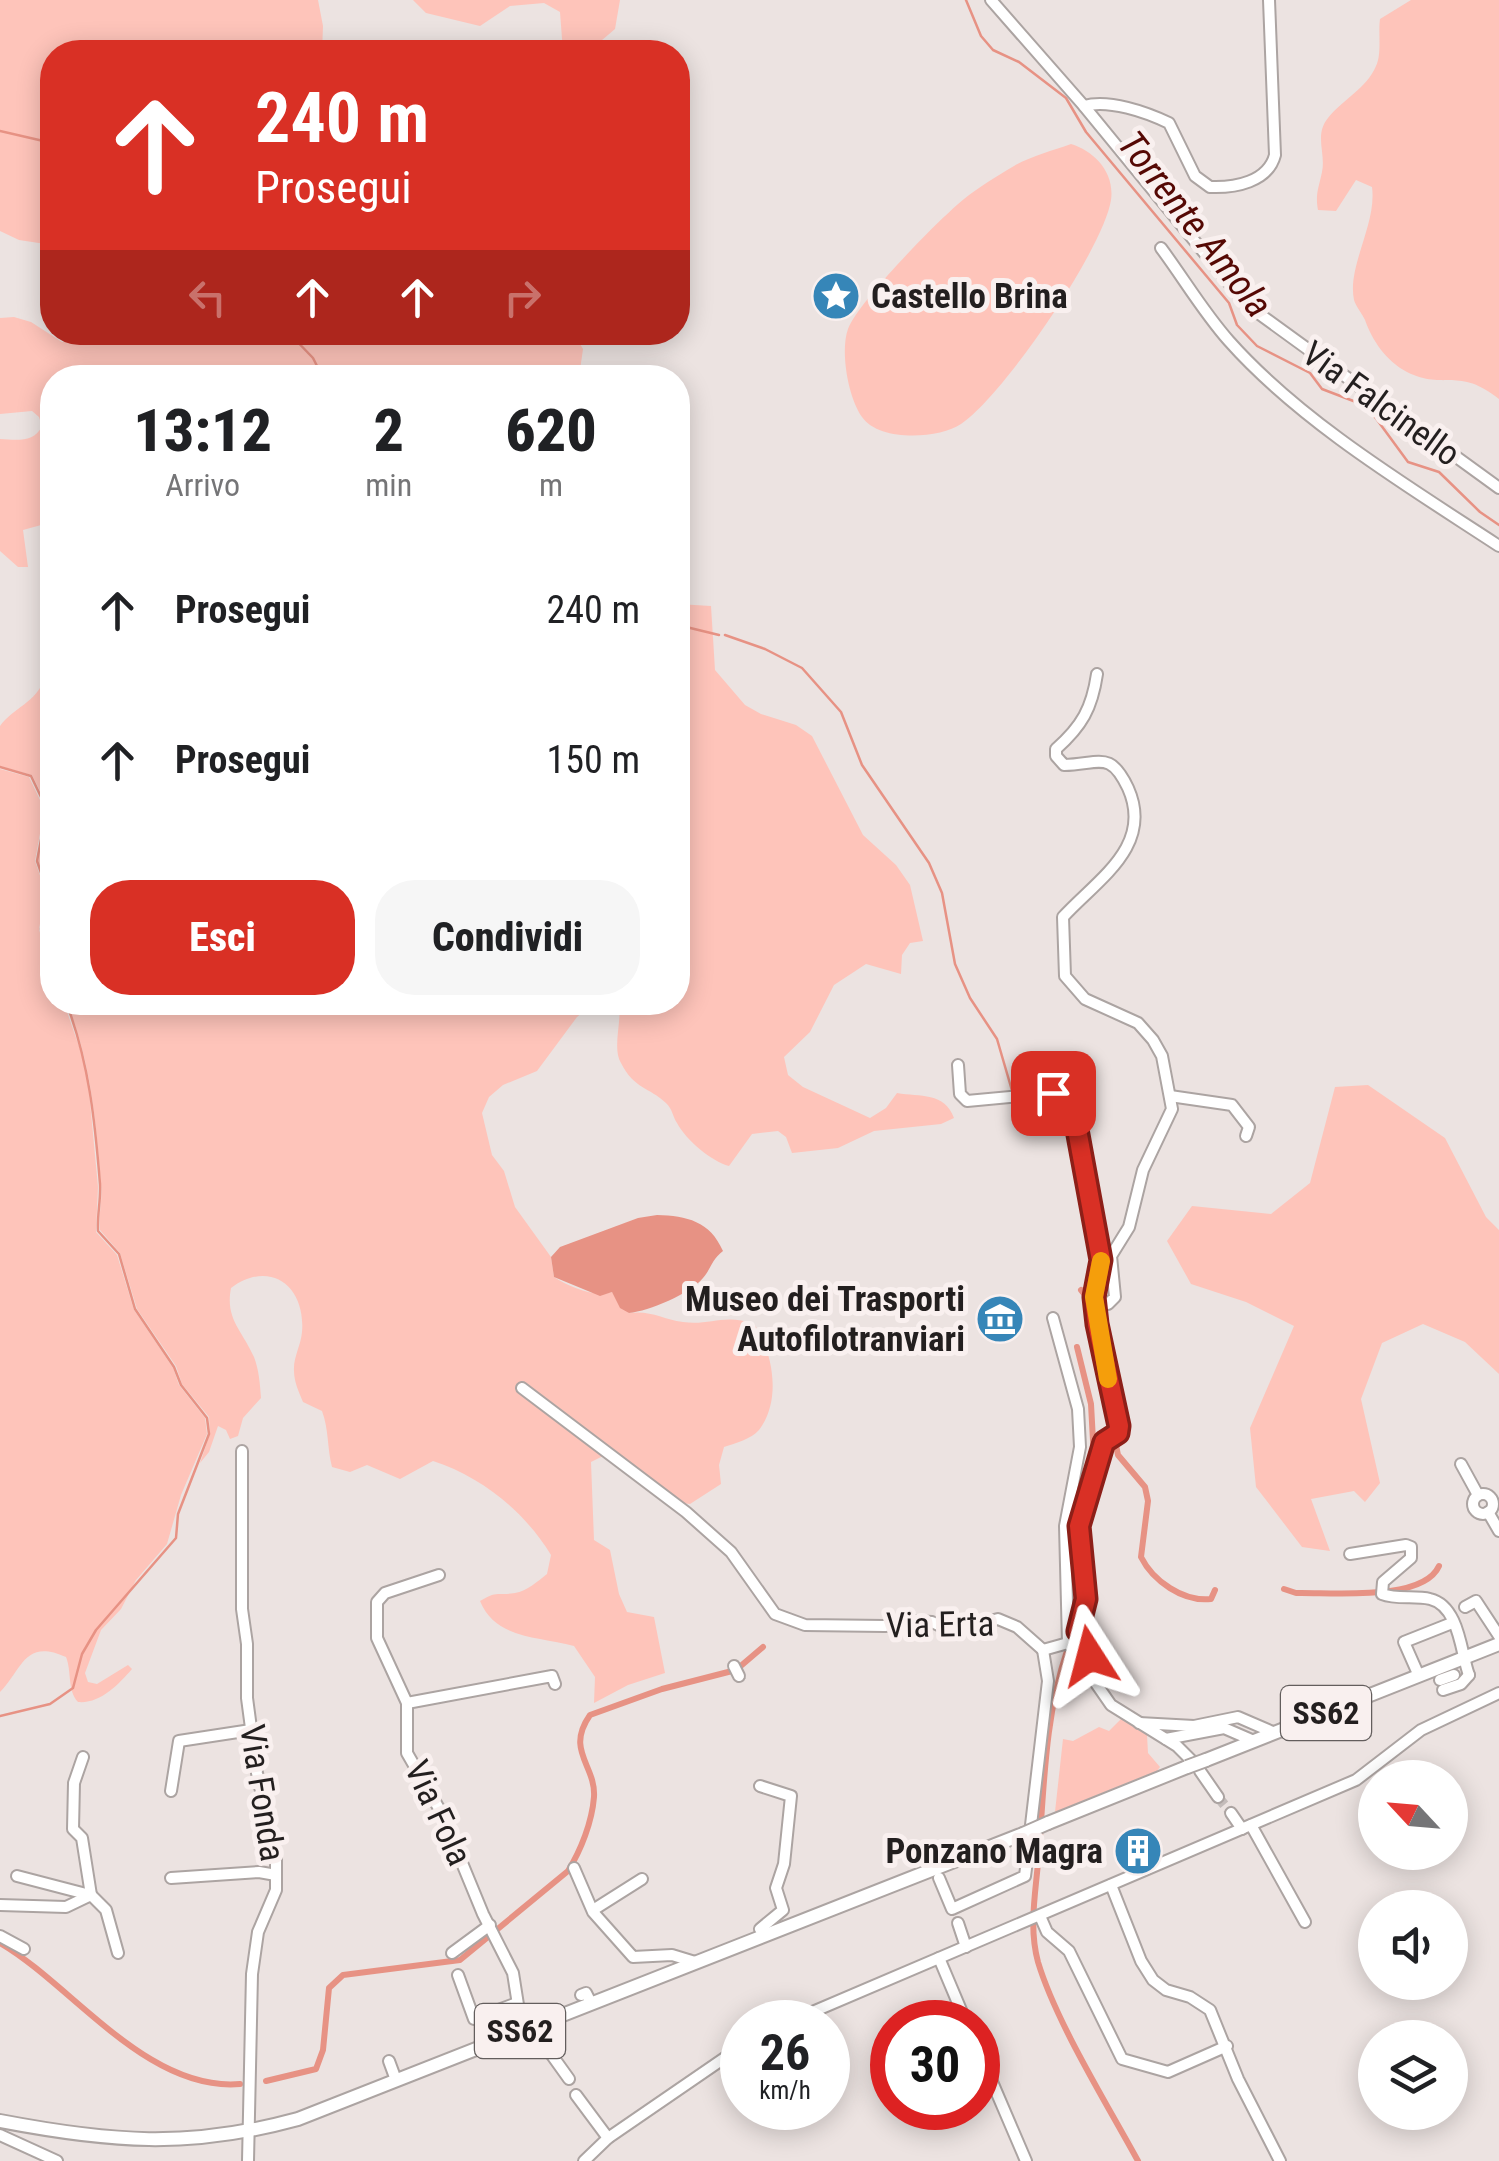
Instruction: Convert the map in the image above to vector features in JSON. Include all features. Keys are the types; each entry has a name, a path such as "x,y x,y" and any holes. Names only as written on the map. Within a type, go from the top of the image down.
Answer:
{"main road":[{"name":"SS62","path":"0,2121 140,2142 249,2130 298,2119 527,2028 587,1995 695,1962 1419,1676 1459,1676 1499,1644"}],"street":[{"name":"Via Falcinello","path":"991,0 1084,106 1247,305 1499,488"},
{"path":"1084,106 1107,105 1144,112 1169,122 1194,176 1210,187 1259,179 1270,168 1274,155 1269,0"},
{"name":"Via Falcinello","path":"1161,248 1230,342 1280,388 1336,434 1499,546"},
{"path":"1094,1304 1108,1304 1115,1298 1111,1256 1129,1227 1143,1170 1170,1118 1162,1056 1153,1040 1138,1023 1084,998 1065,976 1062,964 1063,916 1131,842 1137,820 1134,800 1115,765 1106,760 1064,764 1054,753 1090,711 1097,674"},
{"path":"958,1065 960,1094 968,1102 1053,1093 1071,1108 1101,1260 1094,1304 1119,1426 1102,1446 1079,1526 1086,1599 1071,1635"},
{"path":"1170,1096 1232,1105 1249,1127 1246,1136"},
{"path":"1053,1318 1068,1364 1079,1428 1080,1447 1065,1526 1071,1635 1106,1699 1194,1763 1218,1797"},
{"name":"Via Erta","path":"522,1388 686,1512 731,1552 775,1614 805,1625 885,1626 916,1621 932,1622 951,1631 998,1619 1017,1627 1043,1650 1053,1650 1071,1635"},
{"name":"Via Fonda","path":"242,1451 242,1609 251,1730 276,1850 276,1890 258,1932 252,1974 248,2161"},
{"path":"1460,1464 1478,1495 1474,1501 1476,1510 1488,1512 1499,1531"},
{"path":"1350,1554 1406,1544 1411,1547 1412,1558 1382,1590 1434,1600 1452,1623 1459,1676"},
{"name":"Via Fola","path":"440,1575 385,1593 377,1602 377,1638 408,1703 407,1753 441,1812 513,1973 517,2003 527,2028"},
{"path":"1479,1592 1484,1613"},
{"path":"1466,1607 1476,1601 1499,1636"},
{"path":"1484,1613 1499,1608"},
{"path":"1419,1676 1404,1642 1452,1623"},
{"path":"1071,1635 1090,1645 1085,1666"},
{"path":"939,1878 952,1909 998,1892 1025,1876 1048,1682 1043,1650"},
{"path":"408,1703 552,1676 555,1684"},
{"path":"841,2000 1356,1780 1421,1730 1499,1694"},
{"path":"1138,1723 1194,1726 1238,1718 1275,1733"},
{"path":"1248,1720 1254,1741"},
{"path":"1166,1739 1172,1725"},
{"path":"1166,1739 1224,1728 1254,1741"},
{"path":"171,1790 178,1741 251,1730"},
{"path":"1194,1763 1188,1744 1204,1732"},
{"path":"1234,1749 1235,1733"},
{"path":"83,1757 74,1783 73,1828 82,1838 91,1895"},
{"path":"760,1786 791,1796 784,1864 776,1888 783,1910 761,1928 764,1935"},
{"path":"1230,1812 1246,1827 1305,1922"},
{"path":"574,1868 593,1910 634,1958 672,1954 695,1962"},
{"path":"171,1878 259,1872 276,1875"},
{"path":"17,1876 91,1895 106,1910 118,1954"},
{"path":"593,1910 642,1879"},
{"path":"1111,1886 1147,1972 1166,1990 1190,1996 1210,2010 1238,2079 1280,2161"},
{"path":"0,1904 66,1907 91,1895"},
{"path":"1034,1918 1068,1951 1122,2059 1168,2072 1227,2046"},
{"path":"958,1923 966,1947"},
{"path":"452,1953 493,1930"},
{"path":"0,1936 24,1949"},
{"path":"939,1958 957,2000"},
{"path":"458,1975 474,2019 517,2003"},
{"path":"527,2028 569,2079"},
{"path":"389,2061 396,2080"},
{"path":"584,2161 608,2138 720,2061"},
{"path":"576,2095 608,2138"},
{"path":"1000,2100 1026,2161"},
{"path":"0,2135 57,2161"}],"shaded area":[{"path":"0,0 318,0 322,40 40,40 40,243 19,240 0,231"},
{"path":"413,0 620,0 615,29 602,40 562,40 560,12 544,3 510,6 480,26 426,13"},
{"path":"1411,0 1499,0 1499,399 1473,384 1432,380 1407,372 1386,356 1376,342 1355,303 1353,287 1370,215 1372,187 1356,180 1336,211 1318,210 1324,124 1372,74 1379,56 1380,19"},
{"path":"1071,144 1101,164 1110,180 1111,200 1090,252 1025,354 979,408 951,429 910,436 870,425 857,408 847,374 846,338 855,316 900,261 964,199 1021,162"},
{"path":"14,317 40,328 40,345 581,345 583,349 581,365 40,365 40,420 32,411 0,414 0,318"},
{"path":"39,431 40,525 23,530 28,567 18,567 0,551 0,439 30,438"},
{"path":"690,605 711,606 715,670 745,705 796,725 812,736 863,835 896,865 910,885 923,941 910,943 902,955 901,974 866,964 834,985 810,1032 784,1057 788,1075 803,1087 870,1118 886,1108 897,1093 938,1100 954,1118 941,1124 874,1131 838,1148 792,1153 786,1137 778,1131 752,1134 729,1166 693,1143 666,1103 626,1072 617,1050 619,1018 690,1015"},
{"path":"40,688 40,791 32,775 0,766 0,726"},
{"path":"0,769 29,777 40,800 35,861 40,876 40,1015 68,1015 84,1061 98,1187 96,1232 117,1255 134,1310 173,1368 179,1385 205,1418 207,1434 181,1495 167,1544 136,1580 121,1609 101,1630 85,1673 88,1682 97,1684 128,1665 132,1669 108,1692 94,1700 78,1702 66,1657 41,1651 26,1659 0,1692"},
{"path":"71,1015 579,1015 537,1071 503,1085 489,1097 482,1113 492,1155 504,1171 515,1207 551,1257 554,1277 598,1294 612,1292 629,1313 683,1322 734,1320 754,1324 766,1348 772,1376 771,1405 759,1430 724,1447 719,1465 721,1484 690,1504 673,1502 607,1454 591,1462 594,1540 610,1550 627,1612 654,1617 665,1673 628,1685 594,1703 595,1677 574,1646 508,1630 487,1614 480,1601 532,1585 547,1574 551,1555 515,1510 485,1486 433,1461 400,1479 367,1465 350,1472 332,1467 322,1411 303,1402 295,1379 302,1332 298,1302 292,1290 272,1277 259,1276 231,1288 232,1316 254,1357 261,1398 243,1418 238,1436 230,1439 226,1430 218,1426 209,1452 200,1463 210,1434 209,1417 182,1384 176,1366 137,1309 120,1253 100,1230 97,1137 82,1047"},
{"path":"1368,1085 1445,1138 1486,1217 1499,1230 1499,1374 1465,1342 1423,1324 1382,1343 1361,1399 1380,1483 1365,1502 1354,1491 1311,1499 1330,1551 1302,1547 1256,1487 1250,1428 1294,1326 1246,1302 1191,1284 1167,1241 1192,1206 1271,1214 1310,1183 1335,1087"},
{"path":"657,1215 696,1222 711,1233 723,1251 689,1290 629,1313 620,1308 612,1292 600,1296 554,1277 551,1257 560,1247 638,1218"},
{"path":"1121,1719 1147,1735 1148,1753 1160,1767 1055,1812 1063,1739 1073,1741 1099,1727 1109,1731"}],"waterway":[{"name":"Torrente Amola","path":"966,0 981,36 993,50 1019,62 1066,98 1086,132 1229,303 1237,325 1257,346 1310,373 1322,389 1356,402 1375,417 1408,462 1439,472 1499,525"},
{"path":"0,131 40,140"},
{"path":"300,345 316,365"},
{"path":"690,628 719,635"},
{"path":"725,635 802,668 841,712 862,765 929,863 942,893 955,964 970,998 997,1039 1013,1094"},
{"path":"0,767 31,776 40,795"},
{"path":"40,845 40,870"},
{"path":"0,1716 50,1704 73,1688 82,1654 96,1630 176,1538 178,1514 209,1434 207,1418 181,1385 174,1367 135,1309 119,1254 98,1231 100,1184 93,1115 86,1069 70,1015"},
{"path":"1081,1290 1086,1296 1118,1455 1145,1487 1148,1501 1141,1557 1161,1582 1180,1593 1211,1599 1215,1590"},
{"path":"1077,1347 1091,1404 1094,1459"},
{"path":"1077,1560 1074,1527 1087,1480"},
{"path":"1284,1589 1296,1593 1396,1590 1430,1577 1439,1566"},
{"path":"1075,1621 1081,1588"},
{"path":"266,2081 316,2069 323,2050 329,1988 343,1975 460,1960 568,1871 593,1806 593,1786 580,1738 590,1715 662,1689 736,1670 763,1647"},
{"path":"1067,1651 1046,1756 1034,1912 1035,1950 1069,2036 1138,2161"},
{"path":"0,1943 142,2054 173,2071 206,2082 240,2084"}],"tunnel":[{"path":"1218,1797 1231,1813"}],"slow traffic":[{"path":"1101,1261 1094,1297 1108,1379"}],"place":[{"name":"Castello Brina","path":"836,296"},
{"name":"Museo dei Trasporti Autofilotranviari","path":"1000,1319"},
{"name":"Ponzano Magra","path":"1138,1851"}],"route":[{"path":"1053,1093 1071,1108 1076,1124 1101,1260 1094,1297 1097,1324 1119,1426 1119,1432 1104,1442 1079,1526 1086,1599 1078,1631 1088,1640 1090,1656"}]}
